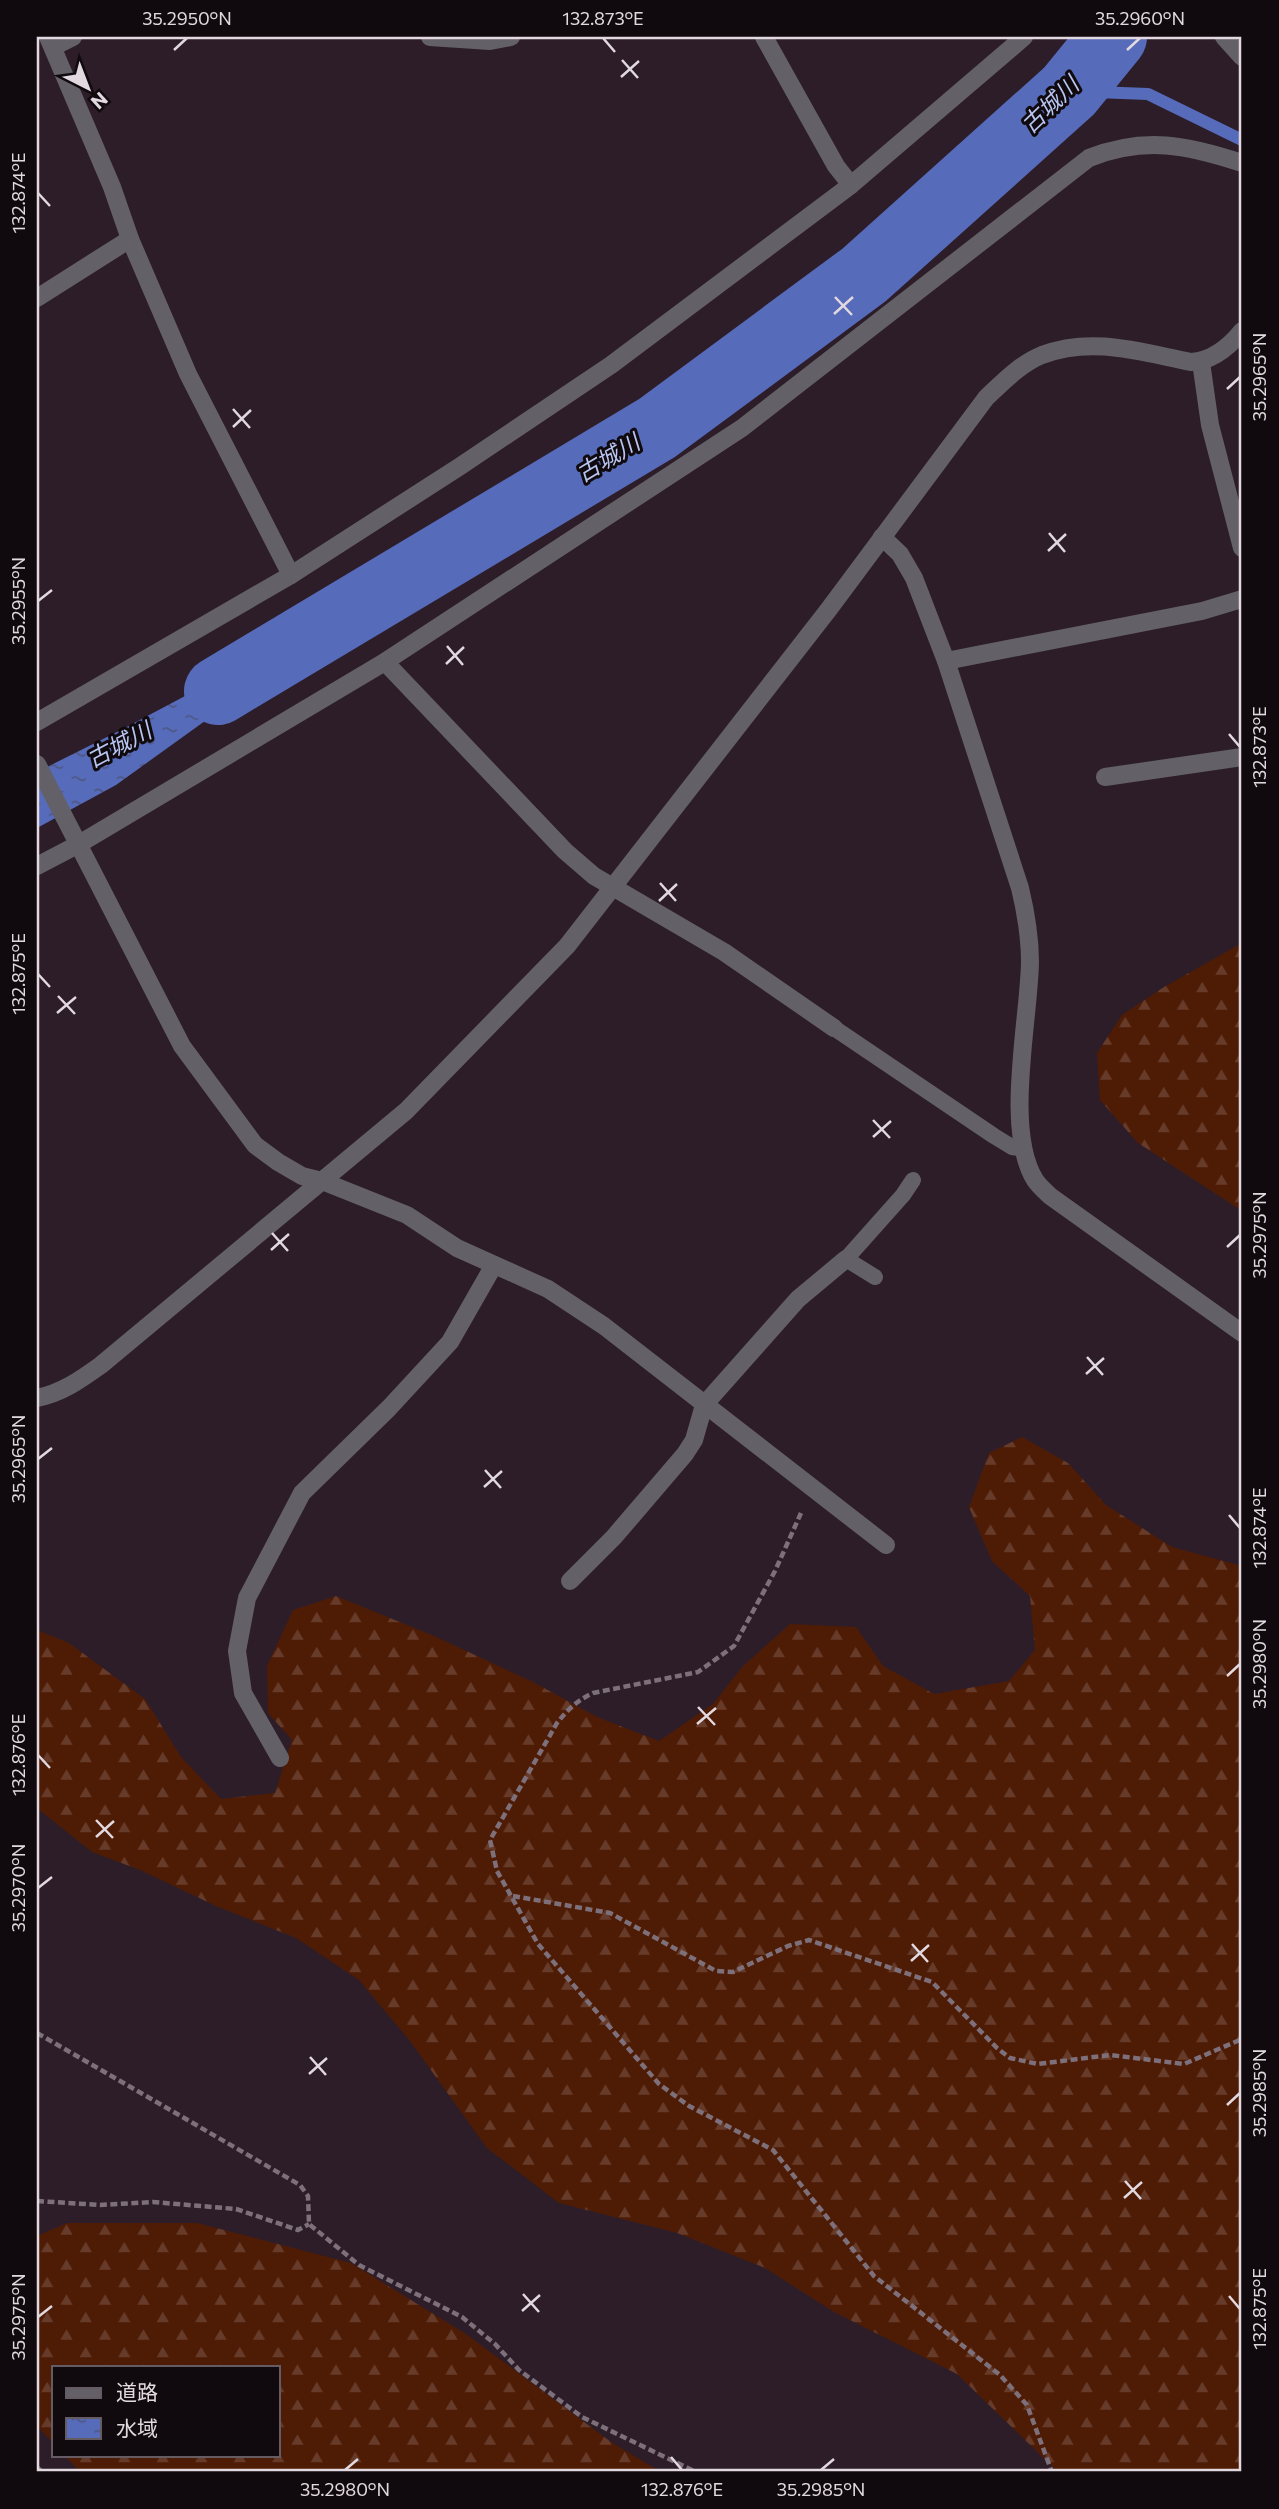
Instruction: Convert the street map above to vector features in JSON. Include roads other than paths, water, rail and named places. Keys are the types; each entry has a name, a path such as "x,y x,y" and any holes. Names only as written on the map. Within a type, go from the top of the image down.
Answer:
{"street":[{"path":"73,37 50,42 188,374 291,575"},
{"path":"430,37 490,41 511,37"},
{"path":"764,37 836,166 851,185"},
{"path":"37,722 291,575 611,365 851,185 1024,37"},
{"path":"1224,37 1242,57"},
{"path":"37,866 75,837 385,662 742,428 1089,158 1112,149 1138,144 1168,144 1209,152 1242,163"},
{"path":"37,298 130,239"},
{"path":"37,1398 55,1394 77,1383 101,1365 407,1111 567,946 829,609 986,398 1013,373 1040,356 1071,348 1099,345 1200,362 1213,357 1242,331"},
{"path":"1200,362 1210,425 1242,548"},
{"path":"882,537 900,554 914,578 946,662 1020,888 1028,922 1030,963 1019,1111 1024,1149 1035,1179 1050,1196 1242,1333"},
{"path":"946,662 1202,611 1242,599"},
{"path":"385,662 565,851 594,876 724,952 834,1028"},
{"path":"1105,777 1242,757"},
{"path":"37,764 182,1046 255,1145 302,1176 322,1181 407,1215 457,1248 548,1289 604,1326 886,1545"},
{"path":"570,1581 614,1537 685,1454 694,1440 704,1405 798,1299 846,1259"},
{"path":"280,1758 243,1693 237,1651 247,1598 302,1493 389,1408 450,1342 494,1265"}],"lane":[{"path":"834,1028 994,1136 1012,1147 1024,1149"},
{"path":"875,1277 846,1259 913,1180"}],"water":[{"path":"337,626 116,785 37,828 37,772 236,669"}],"waterway":[{"name":"古城川","path":"218,691 657,428 864,275 1069,91 1113,37"},
{"path":"1069,91 1148,94 1242,140"}]}
